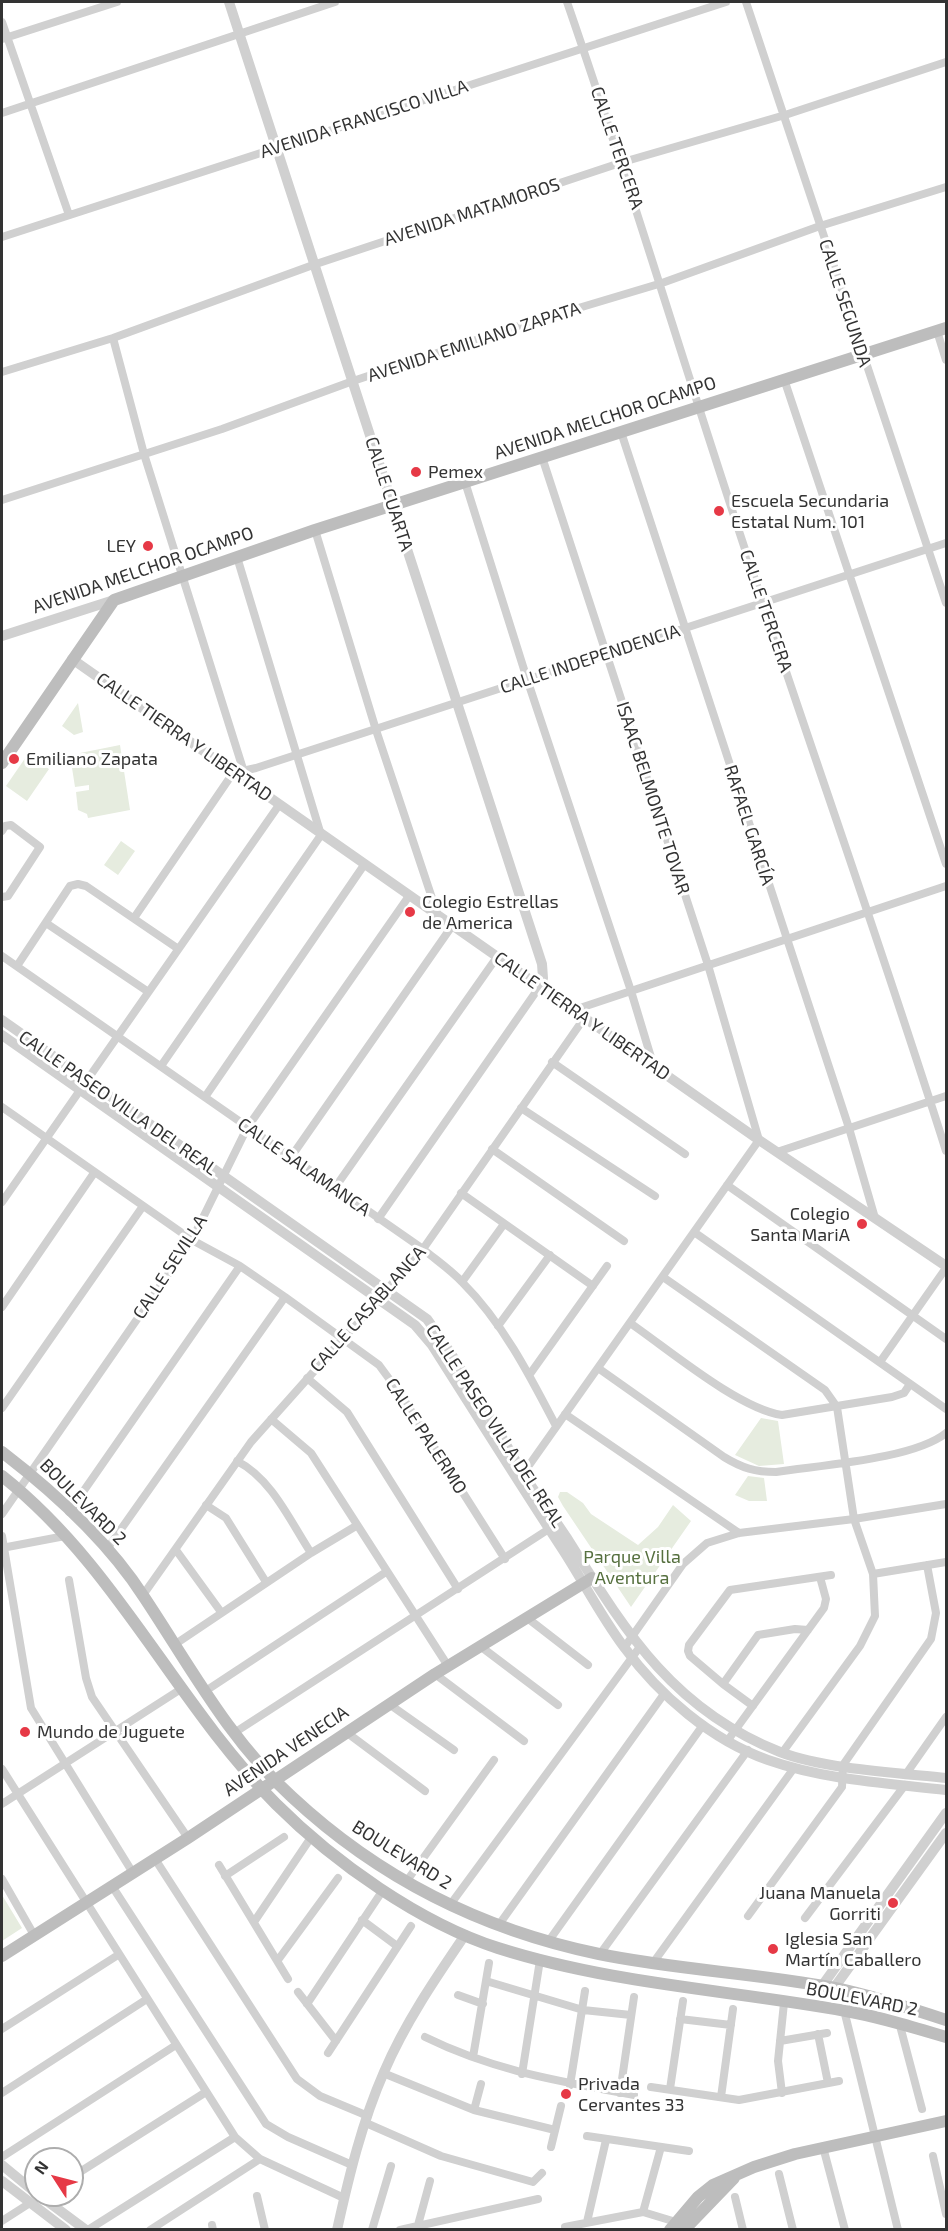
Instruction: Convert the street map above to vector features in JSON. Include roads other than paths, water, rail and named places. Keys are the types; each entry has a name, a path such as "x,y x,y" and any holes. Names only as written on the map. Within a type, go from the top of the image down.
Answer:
{"main road":[{"name":"AVENIDA MELCHOR OCAMPO","path":"114,600 315,530 942,329"},
{"path":"2,763 114,600"},
{"name":"BOULEVARD 2","path":"2,1452 30,1473 107,1549 143,1595 204,1692 273,1780 332,1832 406,1882 498,1926 548,1942 653,1963 828,1987 883,2000 946,2020"},
{"name":"BOULEVARD 2","path":"2,1476 65,1536 115,1593 181,1689 261,1788 312,1836 383,1890 417,1911 465,1935 540,1960 594,1973 784,2003 844,2010 899,2022 946,2037"},
{"name":"AVENIDA VENECIA","path":"2,1956 188,1838 435,1674 588,1580"},
{"path":"676,2227 698,2197 713,2185 776,2159 946,2121"}],"street":[{"path":"4,38 117,2"},
{"name":"CALLE CUARTA","path":"229,2 542,964 543,978 540,986"},
{"path":"2,113 335,2"},
{"name":"CALLE TERCERA","path":"567,2 623,162 762,603 869,912 946,1151"},
{"name":"AVENIDA FRANCISCO VILLA","path":"2,237 726,2"},
{"name":"CALLE SEGUNDA","path":"746,2 946,603"},
{"path":"2,22 4,38 69,215"},
{"name":"AVENIDA MATAMOROS","path":"2,372 113,338 313,265 623,162 785,115 946,62"},
{"name":"AVENIDA EMILIANO ZAPATA","path":"2,500 222,429 353,381 515,327 662,283 820,226 946,187"},
{"path":"942,329 946,360"},
{"path":"113,338 144,454 182,575 238,771 134,918"},
{"path":"784,379 946,864"},
{"name":"RAFAEL GARCÍA","path":"621,432 849,1128 875,1218"},
{"name":"ISAAC BELMONTE TOVAR","path":"542,457 708,965 759,1140"},
{"path":"465,482 653,1064"},
{"path":"315,530 376,730 438,916"},
{"name":"CALLE INDEPENDENCIA","path":"238,771 256,768 376,730 946,543"},
{"path":"161,1066 321,835 237,557"},
{"name":"AVENIDA MELCHOR OCAMPO","path":"2,636 114,600"},
{"name":"CALLE TIERRA Y LIBERTAD","path":"72,658 238,771 279,805 364,865 946,1267"},
{"path":"2,1202 177,948 279,805"},
{"path":"2,831 5,826 11,825 40,847 8,896 2,897"},
{"path":"205,1097 364,865"},
{"path":"17,966 70,886 78,884 134,918 177,948"},
{"path":"574,1010 946,886"},
{"name":"CALLE SEVILLA","path":"2,1514 192,1240 247,1128 409,896"},
{"path":"46,923 147,991"},
{"path":"291,1157 452,926"},
{"name":"CALLE SALAMANCA","path":"2,956 378,1220 423,1249 462,1282 498,1326 530,1374 556,1426"},
{"path":"334,1189 497,957"},
{"path":"378,1220 540,986"},
{"name":"CALLE CASABLANCA","path":"143,1595 177,1550 237,1461 342,1337 423,1249 585,1017"},
{"name":"CALLE PASEO VILLA DEL REAL","path":"2,1020 84,1084 378,1297 425,1335 664,1694 703,1725 782,1753 946,1790"},
{"name":"CALLE PASEO VILLA DEL REAL","path":"2,1035 84,1084"},
{"path":"552,1062 685,1154"},
{"path":"777,1152 946,1096"},
{"name":"CALLE PALERMO","path":"2,1107 192,1240 240,1266 379,1365 401,1395 505,1559"},
{"path":"521,1108 655,1196"},
{"path":"521,1477 759,1140"},
{"path":"492,1149 624,1241"},
{"path":"2,1307 94,1173"},
{"name":"CALLE PASEO VILLA DEL REAL","path":"221,1183 386,1288 427,1319 449,1349 521,1477"},
{"path":"727,1185 946,1339"},
{"path":"461,1193 593,1286"},
{"path":"2,1408 143,1206"},
{"path":"462,1282 504,1224"},
{"path":"694,1232 946,1409"},
{"path":"498,1326 550,1255"},
{"path":"69,1512 240,1266"},
{"path":"530,1374 607,1266"},
{"path":"880,1362 946,1267"},
{"path":"663,1276 825,1390 837,1407 854,1519 873,1574 875,1616 870,1631 782,1753"},
{"path":"107,1549 285,1297"},
{"path":"630,1323 743,1402 767,1413 782,1415 892,1397 904,1393 910,1384"},
{"path":"598,1368 743,1468 776,1472 912,1451 934,1443 946,1433"},
{"path":"307,1378 347,1413 458,1589"},
{"path":"565,1414 739,1533"},
{"path":"271,1419 311,1453 448,1666"},
{"path":"237,1461 253,1469 271,1490 310,1553"},
{"path":"450,1905 632,1648 683,1564 694,1552 707,1543 739,1533 854,1519 946,1504"},
{"path":"206,1505 226,1518 266,1582"},
{"path":"174,1645 310,1553 356,1526"},
{"path":"234,1733 554,1526"},
{"path":"2,1536 31,1708 133,1873"},
{"path":"3,1548 65,1536"},
{"path":"177,1550 221,1612"},
{"path":"873,1574 946,1562"},
{"path":"748,1916 842,1787 843,1765 931,1639 936,1613 927,1565"},
{"path":"204,1692 386,1572"},
{"path":"753,1706 723,1684 688,1650 730,1590 831,1575"},
{"path":"732,1735 824,1608 826,1599 820,1577"},
{"path":"69,1580 86,1678 92,1697 188,1838"},
{"path":"526,1617 588,1665"},
{"path":"723,1684 758,1635 795,1629 808,1630"},
{"path":"480,1646 558,1705"},
{"name":"CALLE PASEO VILLA DEL REAL","path":"632,1648 748,1750 794,1768 844,1778 905,1780 946,1778"},
{"path":"435,1674 524,1741"},
{"path":"2,1804 64,1762 181,1689"},
{"path":"498,1926 664,1694"},
{"path":"389,1704 454,1750"},
{"path":"805,1918 905,1780 946,1717"},
{"path":"548,1942 703,1725"},
{"path":"346,1732 425,1791"},
{"path":"600,1954 748,1750"},
{"path":"406,1882 494,1760"},
{"path":"653,1963 794,1768"},
{"path":"2,1769 16,1795 235,2137 260,2159 344,2198"},
{"path":"828,1987 946,1813"},
{"path":"828,1987 946,1833"},
{"path":"254,1922 312,1836"},
{"path":"225,1876 284,1837"},
{"path":"155,1859 297,2079 320,2096 423,2150 533,2182 542,2173"},
{"path":"219,1865 288,1979"},
{"path":"278,1960 338,1878"},
{"path":"2,1879 34,1935"},
{"path":"112,1886 266,2124 288,2137 352,2165"},
{"path":"308,2004 383,1890"},
{"path":"362,1920 398,1946"},
{"path":"328,2053 411,1926"},
{"path":"337,2229 352,2165 383,2073 434,1980 465,1935"},
{"path":"2,2029 118,1955"},
{"path":"522,2074 540,1960"},
{"path":"473,2057 489,1963"},
{"path":"486,1982 583,2010 631,2015"},
{"path":"570,2085 585,1990"},
{"path":"298,1992 336,2041"},
{"path":"458,1995 483,2004"},
{"path":"620,2093 634,1996"},
{"path":"2,2093 147,1999"},
{"path":"670,2089 683,2001"},
{"path":"782,2092 778,2061 784,2003"},
{"path":"720,2097 733,2009"},
{"path":"844,2010 898,2229"},
{"path":"680,2019 731,2025"},
{"path":"899,2022 922,2109"},
{"path":"780,2041 822,2033 828,2083"},
{"path":"425,2037 522,2074 634,2096"},
{"path":"2,2157 176,2045"},
{"path":"383,2073 474,2109 555,2130"},
{"path":"651,2087 739,2100 839,2081"},
{"path":"474,2109 481,2084"},
{"path":"84,2169 206,2092"},
{"path":"551,2147 561,2106"},
{"path":"587,2136 689,2151"},
{"path":"57,2207 87,2229 235,2137"},
{"path":"587,2222 606,2140"},
{"path":"643,2212 661,2147"},
{"path":"823,2147 845,2229"},
{"path":"933,2156 946,2214 936,2217"},
{"path":"150,2229 260,2159"},
{"path":"2,2165 24,2182"},
{"path":"372,2229 391,2166"},
{"path":"779,2174 793,2229"},
{"path":"2,2181 24,2198"},
{"path":"418,2226 430,2181"},
{"path":"257,2196 265,2229"},
{"path":"735,2197 743,2229"},
{"path":"400,2229 538,2199"},
{"path":"2,2221 24,2207"},
{"path":"36,2207 66,2229"},
{"path":"565,2227 643,2212 676,2227"}],"place":[{"name":"Pemex","path":"416,472"},
{"name":"Escuela Secundaria Estatal Num. 101","path":"719,511"},
{"name":"LEY","path":"148,546"},
{"name":"Emiliano Zapata","path":"14,759"},
{"name":"Colegio Estrellas de America","path":"410,912"},
{"name":"Colegio Santa MariA","path":"862,1224"},
{"name":"Mundo de Juguete","path":"25,1732"},
{"name":"Juana Manuela Gorriti","path":"893,1903"},
{"name":"Iglesia San Martín Caballero","path":"773,1949"},
{"name":"Privada Cervantes 33","path":"566,2094"}],"park label":[{"name":"Parque Villa Aventura","path":"632,1567"}]}
